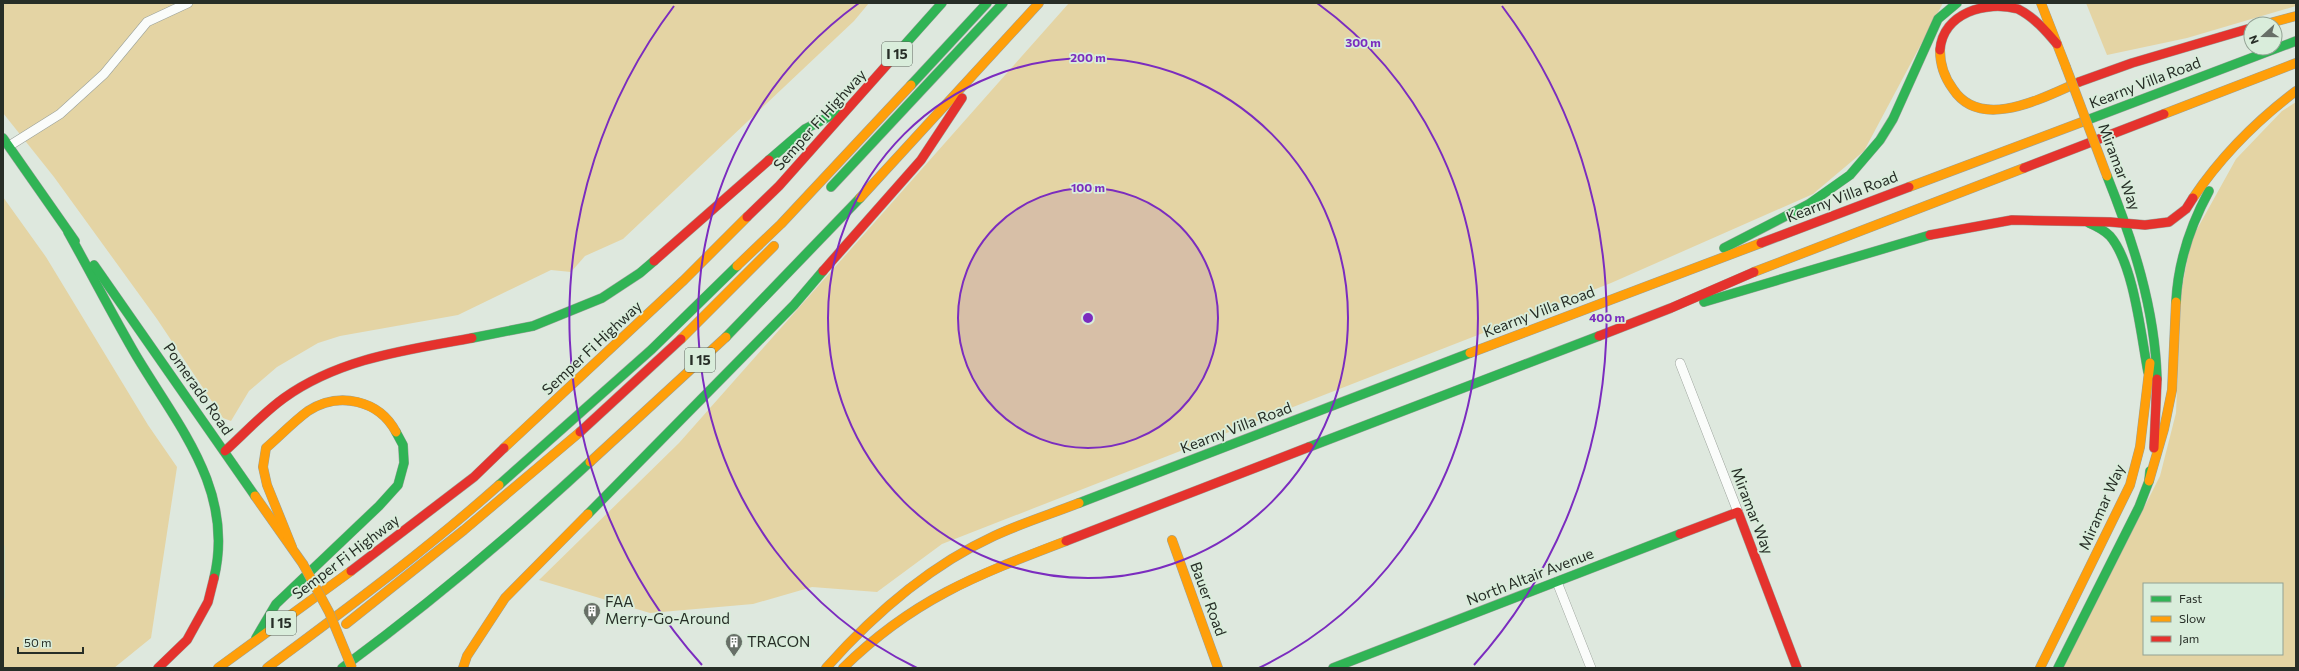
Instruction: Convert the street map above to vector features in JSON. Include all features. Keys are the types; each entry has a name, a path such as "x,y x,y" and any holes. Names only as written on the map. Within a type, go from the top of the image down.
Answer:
{"main road":[{"name":"Semper Fi Highway","path":"218,668 378,552 474,477 684,280 779,186 942,3"},
{"path":"267,668 349,607 470,511 651,350 781,224 987,3"},
{"path":"826,191 1003,3"},
{"name":"I 15","path":"342,668 388,634 515,531 724,339 773,290 1039,3"},
{"path":"1716,260 1723,248 1824,195 1850,175 1865,159 1893,119 1938,19 1957,3"},
{"path":"1982,3 1970,8 1955,18 1944,35 1939,57 1942,73 1950,87 1965,102 1981,109 1995,111 2017,105 2138,60 2243,30"},
{"name":"Miramar Way","path":"2041,3 2126,223 2148,296 2159,389 2149,481 2138,507 2058,668"},
{"path":"1970,8 1995,4 2015,7 2033,17 2057,44"},
{"path":"2283,19 2296,16"},
{"name":"Kearny Villa Road","path":"826,668 860,630 917,581 945,563 994,536 1716,260 2296,41"},
{"path":"463,668 467,656 505,598 794,305 922,160 987,59"},
{"path":"843,668 861,649 892,624 932,597 955,585 1671,308 1756,272 2296,63"},
{"path":"1671,308 1699,304 1956,229 2012,220 2158,224 2178,216 2192,203 2214,167 2269,111 2296,91"},
{"path":"225,451 284,398 329,372 375,356 533,326 602,298 640,273 805,128 852,105"},
{"name":"Pomerado Road","path":"3,138 292,547 329,612 351,668"},
{"path":"2149,481 2158,451 2170,397 2174,359 2176,297 2182,254 2197,215 2236,144"},
{"path":"2084,222 2099,227 2113,240 2118,251 2136,308 2148,372"},
{"path":"68,232 137,356 202,464 213,497 219,528 218,561 208,602 187,640 158,668"},
{"path":"330,635 486,514 650,369 739,283 779,240"},
{"name":"Miramar Way","path":"2040,668 2130,485 2140,447 2148,372 2154,346"},
{"path":"251,645 276,604 379,506 398,485 404,463 403,445 390,421 377,409 355,400 332,401 309,411 266,448 263,467 267,485 292,547"},
{"name":"Miramar Way","path":"1738,512 1797,668"},
{"name":"North Altair Avenue","path":"1332,668 1738,512"},
{"name":"Bauer Road","path":"1172,540 1218,668"},
{"path":"351,668 388,634"}],"street":[{"path":"9,146 60,114 99,79 147,22 188,3"},
{"name":"Miramar Way","path":"1680,363 1738,512"},
{"path":"1557,582 1591,668"}],"shaded area":[{"path":"3,3 869,3 854,21 623,239 585,256 571,272 551,270 458,315 340,336 318,343 277,367 249,391 231,421 223,418 157,319 54,177 3,113"},
{"path":"1069,3 1943,3 1864,151 1813,194 1611,283 942,544 877,592 812,587 753,604 650,613 539,580 679,443"},
{"path":"2086,3 2296,3 2296,6 2262,16 2243,16 2243,22 2187,38 2107,55"},
{"path":"2296,102 2296,668 2063,668 2160,476 2176,413 2181,293 2191,240 2236,159 2282,111"},
{"path":"3,197 46,257 148,425 177,467 151,638 114,668 3,668"}],"waterway":[{"path":"3,546 3,598"}],"traffic: fast":[{"path":"900,50 942,3"},
{"path":"911,85 987,3"},
{"path":"831,187 1003,3"},
{"path":"1724,248 1809,204 1850,175 1880,140 1893,119 1938,19 1957,3"},
{"path":"2082,122 2296,41"},
{"path":"769,160 805,129 844,109"},
{"path":"3,138 75,241"},
{"path":"2107,176 2126,225 2141,275 2152,326 2157,379"},
{"path":"2176,302 2179,273 2186,245 2196,217 2209,191"},
{"path":"726,337 860,198"},
{"path":"2089,223 2100,228 2110,236 2118,248 2125,264 2131,282 2148,372"},
{"path":"68,232 128,342 170,409 199,461 210,488 217,517 218,546 214,578"},
{"path":"1704,302 1930,235"},
{"path":"472,338 533,326 602,298 640,273 654,261"},
{"path":"94,265 255,496"},
{"path":"499,485 651,350 737,266"},
{"path":"588,514 794,305 823,271"},
{"path":"1309,447 1599,336"},
{"path":"1079,503 1470,353"},
{"path":"256,638 276,604 379,506 398,485 404,463 403,445 396,432"},
{"path":"342,668 469,568 590,462"},
{"path":"2058,668 2139,507 2149,481 2150,471"},
{"path":"1333,668 1680,534"}],"traffic: slow":[{"path":"860,198 1039,3"},
{"path":"2041,3 2066,67"},
{"path":"2283,19 2296,16"},
{"path":"1940,50 1943,71 1953,89 1965,102 1980,108 1996,110 2013,107 2031,102 2079,82"},
{"path":"2164,114 2296,63"},
{"path":"2066,67 2107,176"},
{"path":"737,266 781,224 911,85"},
{"path":"2193,198 2204,182 2240,140 2253,127 2296,91"},
{"path":"1909,187 2082,122"},
{"path":"1754,272 2024,168"},
{"path":"504,448 684,280 747,217"},
{"path":"1470,353 1761,243"},
{"path":"681,339 774,246"},
{"path":"2149,481 2164,429 2172,390 2176,302"},
{"path":"590,462 726,337"},
{"path":"2040,668 2130,485 2140,447 2150,363"},
{"path":"292,547 267,485 263,467 266,448 308,411 332,401 345,400 369,406 389,421 396,432"},
{"path":"346,624 464,530 580,432"},
{"path":"267,668 356,602 443,533 499,485"},
{"path":"255,496 303,564"},
{"path":"826,668 863,629 903,593 947,562 970,548 1005,531 1079,503"},
{"path":"463,668 467,656 505,598 588,514"},
{"path":"1172,540 1218,668"},
{"path":"843,668 869,644 895,624 921,606 947,591 1003,565 1066,541"},
{"path":"303,564 329,612 352,668"},
{"path":"218,668 351,571"}],"traffic: jam":[{"path":"1940,50 1943,37 1949,27 1958,18 1968,12 1993,6 2018,9 2024,12 2049,34 2057,44"},
{"path":"2079,82 2132,63 2243,30"},
{"path":"747,217 779,186 900,50"},
{"path":"823,271 921,160 962,98"},
{"path":"2024,168 2164,114"},
{"path":"654,261 769,160"},
{"path":"1761,243 1909,187"},
{"path":"1930,235 2012,220 2110,222 2145,225 2169,222 2186,209 2193,198"},
{"path":"1599,336 1671,308 1754,272"},
{"path":"225,451 276,404 305,384 328,373 399,352 472,338"},
{"path":"580,432 681,339"},
{"path":"2154,448 2157,379"},
{"path":"1066,541 1309,447"},
{"path":"351,571 474,477 504,448"},
{"path":"1680,534 1738,512 1797,668"},
{"path":"158,668 187,640 208,602 214,578"}],"place":[{"name":"FAA Merry-Go-Around","path":"592,626"},
{"name":"TRACON","path":"734,657"}]}
